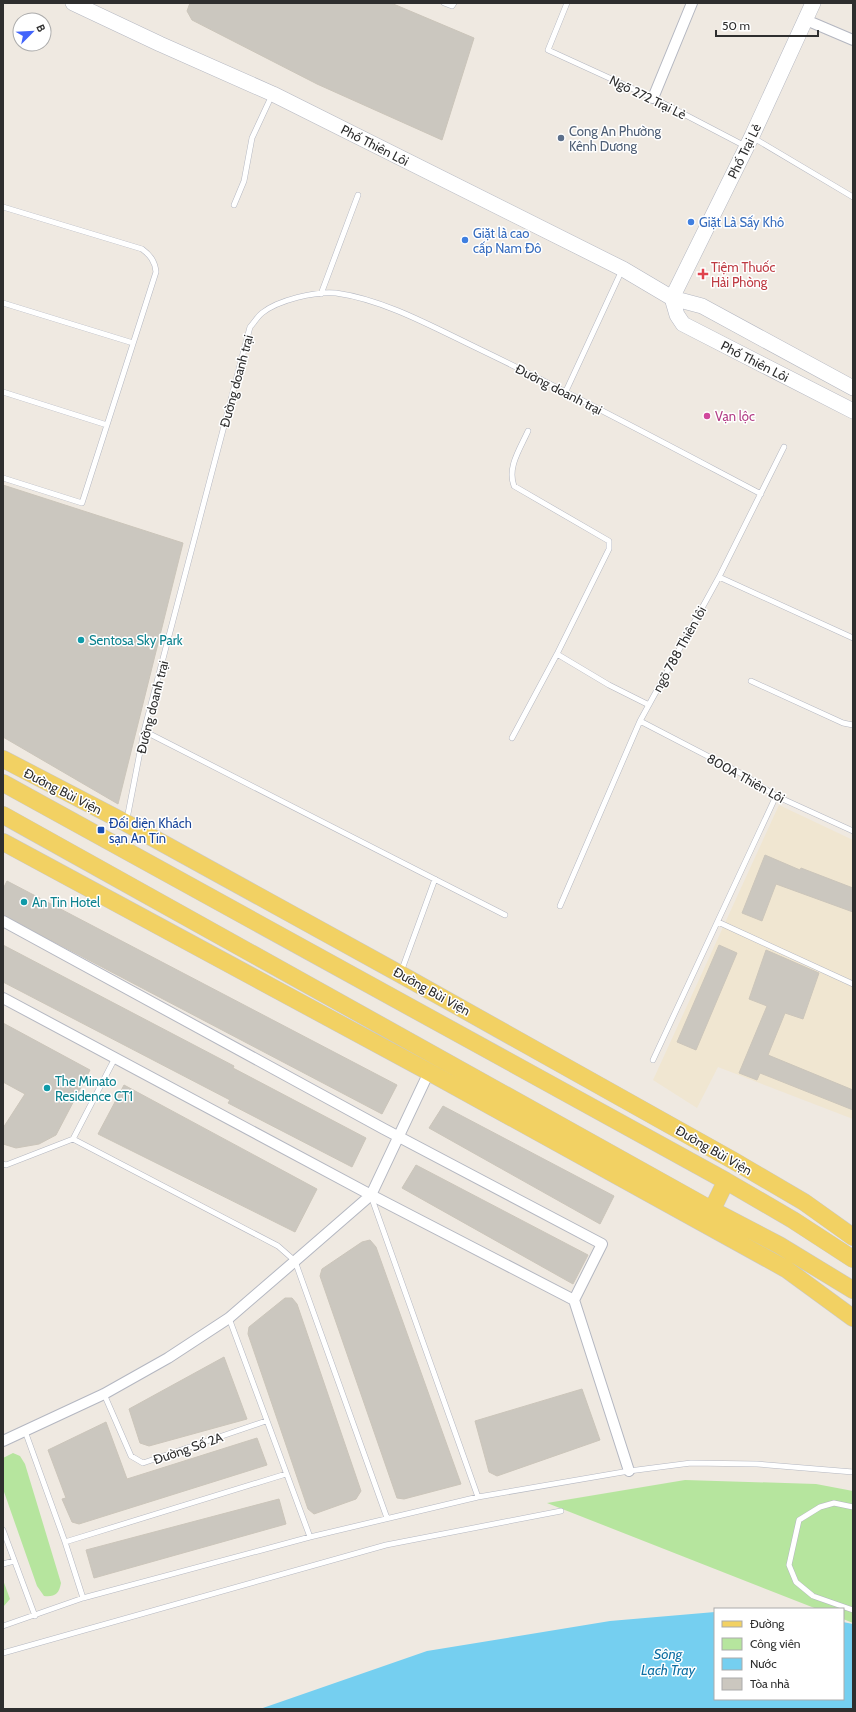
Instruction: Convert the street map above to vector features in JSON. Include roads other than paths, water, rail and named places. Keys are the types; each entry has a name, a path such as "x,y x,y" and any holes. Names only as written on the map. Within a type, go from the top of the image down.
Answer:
{"main road":[{"name":"Phố Thiên Lôi","path":"73,3 160,44 273,94 623,269 672,298 702,306 853,388"},
{"name":"Phố Trại Lẻ","path":"672,298 749,142 813,3"},
{"name":"Phố Thiên Lôi","path":"672,298 677,315 683,324 853,411"},
{"name":"Đường Bùi Viện","path":"7,762 126,823 734,1161 804,1202 853,1237"},
{"path":"4,783 7,762"},
{"name":"Đường Bùi Viện","path":"4,783 726,1181 793,1220 853,1259"},
{"path":"853,1290 779,1244 712,1210 10,818 4,846 429,1072 786,1269 853,1318"},
{"path":"429,1072 437,1056"},
{"path":"712,1210 726,1181"}],"street":[{"path":"653,98 692,3"},
{"path":"806,20 853,40"},
{"path":"3,921 399,1137 602,1244 574,1300 629,1471"},
{"path":"3,998 371,1195 574,1300"},
{"path":"3,1441 104,1394 168,1358 229,1318 295,1261 371,1195 429,1072"}],"lane":[{"path":"444,3 452,6 454,3"},
{"name":"Ngõ 272 Trại Lẻ","path":"567,3 548,50 749,142 853,197"},
{"path":"234,205 244,181 252,138 273,94"},
{"path":"321,294 358,195"},
{"path":"3,207 142,249 149,255 155,264 156,272 82,503 3,478"},
{"path":"566,391 623,269"},
{"name":"Đường doanh trại","path":"126,823 144,731 250,327 262,313 281,303 307,295 335,293 362,299 392,309 457,338 566,391 761,494"},
{"path":"3,302 133,343"},
{"path":"3,392 107,425"},
{"path":"512,738 557,654 609,549 610,541 514,486 511,478 512,465 528,431"},
{"name":"ngõ 788 Thiên lôi","path":"560,906 640,721 719,577 784,446"},
{"path":"719,577 853,638"},
{"path":"557,654 609,685 649,705"},
{"path":"751,682 843,723 853,725"},
{"name":"800A Thiên Lôi","path":"640,721 744,775 776,796 853,831"},
{"path":"144,731 505,915"},
{"path":"653,1060 776,796"},
{"path":"400,974 435,879"},
{"path":"718,922 853,984"},
{"path":"3,1164 6,1165 73,1140 115,1058"},
{"path":"73,1140 278,1246 295,1261 387,1518"},
{"path":"371,1195 478,1497"},
{"path":"229,1318 310,1537"},
{"name":"Đường Số 2A","path":"104,1394 132,1456 143,1463 266,1421"},
{"path":"25,1431 65,1542 83,1598"},
{"path":"3,1626 83,1598 310,1537 478,1497 629,1471 691,1463 757,1464 853,1472"},
{"path":"65,1542 286,1474"},
{"path":"853,1507 834,1502 820,1507 799,1520 789,1565 796,1582 813,1596 853,1610"},
{"path":"3,1653 386,1545 561,1511"},
{"path":"3,1530 35,1616"},
{"path":"3,1564 14,1561"}],"water":[{"name":"Sông Lạch Tray","path":"714,1612 714,1700 844,1700 844,1622 853,1624 853,1709 260,1709 427,1651 610,1621"}],"place":[{"name":"Cong An Phường Kênh Dương","path":"561,138"},
{"name":"Giặt Là Sấy Khô","path":"691,222"},
{"name":"Giặt là cao cấp Nam Đô","path":"465,240"},
{"name":"Tiệm Thuốc Hải Phòng","path":"703,274"},
{"name":"Vạn lộc","path":"707,416"},
{"name":"Sentosa Sky Park","path":"81,640"},
{"name":"Đối diện Khách sạn An Tín","path":"101,830"},
{"name":"An Tin Hotel","path":"24,902"},
{"name":"The Minato Residence CT1","path":"47,1088"}]}
